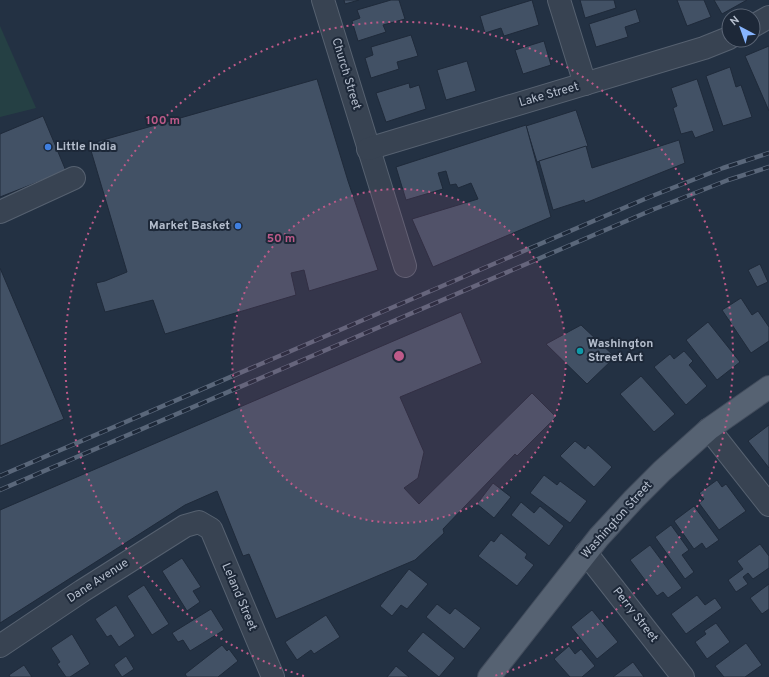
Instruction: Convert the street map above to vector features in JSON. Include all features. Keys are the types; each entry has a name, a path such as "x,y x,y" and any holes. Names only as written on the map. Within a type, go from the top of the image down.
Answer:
{"main road":[{"name":"Washington Street","path":"489,677 586,553 648,484 709,429 769,387"}],"street":[{"name":"Church Street","path":"323,0 405,266"},
{"path":"559,0 586,84"},
{"name":"Lake Street","path":"368,149 704,48 721,41"},
{"path":"0,212 74,178"},
{"path":"709,429 769,505"},
{"name":"Dane Avenue","path":"0,646 82,591 185,526 199,522"},
{"name":"Leland Street","path":"199,522 211,529 273,677"},
{"name":"Perry Street","path":"586,553 683,677"}],"green space":[{"path":"0,26 36,108 0,117"}],"building":[{"path":"344,0 359,0 345,4"},
{"path":"391,0 399,0 405,19 383,25 386,32 358,41 352,21 360,18 357,10"},
{"path":"532,0 539,25 504,36 501,28 485,33 480,16"},
{"path":"580,0 614,0 616,8 585,18"},
{"path":"677,0 704,0 711,17 687,26"},
{"path":"714,0 747,0 733,8 721,8 721,12"},
{"path":"636,9 640,22 625,27 628,37 596,47 589,24"},
{"path":"411,35 418,56 397,62 399,69 371,78 365,58 373,55 371,47"},
{"path":"544,41 551,65 523,74 515,50"},
{"path":"769,46 769,111 745,56"},
{"path":"467,61 476,91 446,100 437,70"},
{"path":"730,67 736,87 741,85 752,117 723,126 706,76"},
{"name":"Market Basket","path":"317,79 348,181 378,270 309,291 304,270 291,273 296,295 165,334 153,300 105,312 96,283 127,272 89,144"},
{"path":"697,79 714,131 695,138 692,131 681,134 673,108 677,106 671,88"},
{"path":"409,83 410,88 419,85 426,109 386,122 376,93"},
{"path":"576,110 588,146 537,162 526,126"},
{"path":"43,116 66,171 0,197 0,134"},
{"path":"526,125 551,217 433,267 412,219 478,199 471,183 458,188 456,184 450,185 446,171 438,173 443,189 406,200 396,167"},
{"path":"679,140 685,163 585,203 584,200 553,210 539,161 586,146 592,168"},
{"path":"760,264 768,282 757,287 748,270"},
{"path":"0,268 64,419 0,446"},
{"path":"741,298 752,315 758,311 769,327 769,341 751,353 722,310"},
{"path":"461,312 482,363 400,397 424,452 418,478 404,488 419,504 532,393 556,417 517,456 515,454 443,529 444,533 415,560 276,619 249,554 243,556 217,491 185,505 0,623 0,510"},
{"path":"708,322 740,362 717,380 686,340"},
{"name":"Washington Street Art","path":"581,325 615,357 587,384 546,344"},
{"path":"684,351 693,361 689,365 707,386 686,405 654,367 670,354 674,359"},
{"path":"641,376 675,414 654,432 620,394"},
{"path":"769,425 769,468 748,441"},
{"path":"575,441 585,449 588,445 612,467 594,487 560,456"},
{"path":"544,475 557,485 560,481 587,501 570,523 530,493"},
{"path":"717,480 722,487 726,484 746,511 719,530 699,503 704,499 699,493"},
{"path":"493,483 511,497 494,518 477,504"},
{"path":"521,502 534,513 540,506 564,526 549,546 511,515"},
{"path":"694,506 719,540 706,549 702,543 694,549 674,521"},
{"path":"671,525 689,550 682,555 694,572 685,579 655,537"},
{"path":"501,533 527,554 525,558 534,565 517,586 478,556 491,540 494,542"},
{"path":"760,544 769,556 769,568 753,579 748,573 743,577 748,584 736,592 728,580 743,569 737,561"},
{"path":"650,545 682,588 668,598 663,592 657,596 630,560"},
{"path":"182,558 201,587 193,591 200,602 187,611 162,571"},
{"path":"409,569 428,584 407,609 401,605 392,616 380,606"},
{"path":"769,584 769,609 762,614 750,598"},
{"path":"144,585 169,624 152,635 127,596"},
{"path":"697,595 705,605 715,598 722,608 686,634 671,614"},
{"path":"437,604 450,614 455,608 481,628 464,649 426,617"},
{"path":"116,605 135,636 119,647 111,635 107,637 95,619"},
{"path":"211,609 224,630 190,651 183,640 178,642 172,633"},
{"path":"592,610 618,642 597,659 571,627"},
{"path":"326,615 340,637 314,654 311,650 297,660 285,642"},
{"path":"716,623 730,642 707,659 695,642 706,634 704,631"},
{"path":"423,632 455,658 439,677 407,651"},
{"path":"72,634 90,664 70,677 66,677 57,664 60,662 51,648"},
{"path":"746,643 762,665 745,677 724,677 715,666"},
{"path":"222,645 227,651 229,649 238,661 218,677 187,677 185,674"},
{"path":"569,646 575,654 581,649 595,666 582,677 570,677 554,659"},
{"path":"126,656 134,669 122,677 114,665"},
{"path":"633,662 644,677 613,677"},
{"path":"24,665 32,677 10,677 9,675"},
{"path":"396,666 409,677 387,677"}],"railway":[{"path":"0,476 647,198 723,168 769,153"},
{"path":"0,490 652,210 728,180 769,167"}],"place":[{"name":"Little India","path":"48,147"},
{"name":"Market Basket","path":"238,226"},
{"name":"Washington Street Art","path":"580,351"}]}
